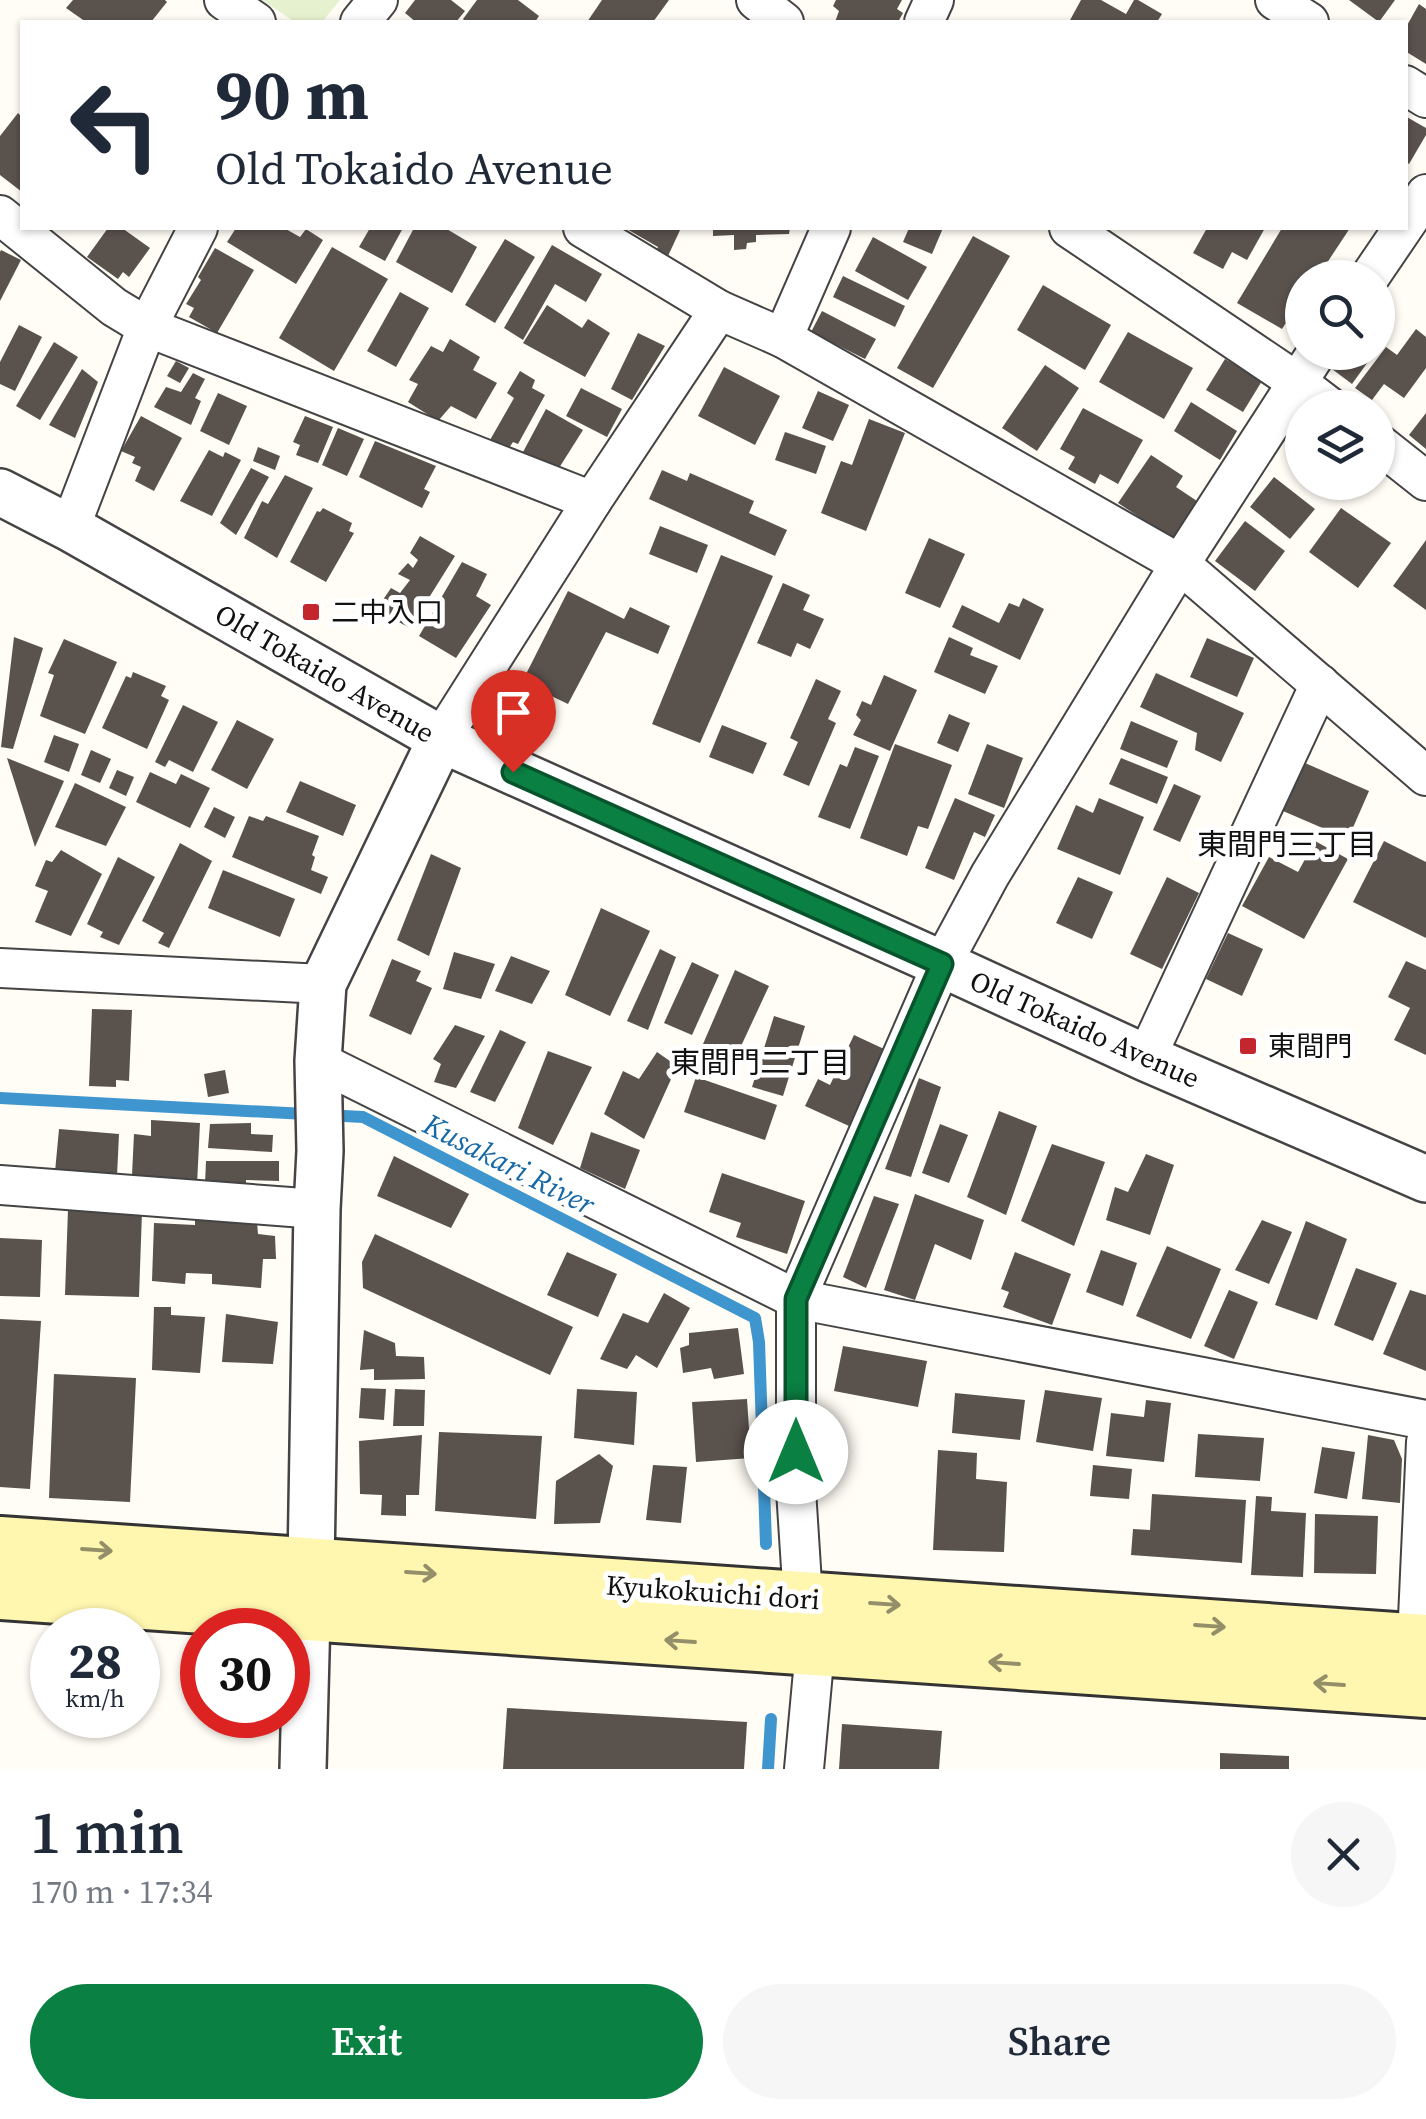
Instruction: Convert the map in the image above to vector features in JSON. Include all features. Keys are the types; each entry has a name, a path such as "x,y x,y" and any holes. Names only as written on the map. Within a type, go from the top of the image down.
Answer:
{"main road":[{"name":"Kyukokuichi dori","path":"0,1543 309,1590 815,1650 1426,1691"},
{"name":"Kyukokuichi dori","path":"0,1593 309,1590 803,1598 1422,1641"}],"street":[{"path":"224,0 253,20"},
{"path":"362,20 378,0"},
{"path":"756,0 781,20"},
{"path":"1274,0 1306,20"},
{"path":"1408,220 1426,194"},
{"path":"0,216 114,307 146,327 592,501"},
{"path":"70,528 146,327 197,230"},
{"path":"586,230 719,310 783,338 1180,564 1426,776"},
{"path":"783,338 831,230"},
{"path":"1072,230 1285,354"},
{"path":"1381,260 1401,230"},
{"path":"303,1769 320,1151 318,1062 323,984 441,740 719,310"},
{"path":"803,1598 796,1490 796,1299 942,964 990,875 1180,564 1305,370"},
{"path":"1395,457 1426,481"},
{"name":"Old Tokaido Avenue","path":"0,492 441,740 1146,1058 1426,1179"},
{"path":"1146,1058 1320,684"},
{"path":"0,968 323,984"},
{"path":"318,1062 796,1299 1426,1420"},
{"path":"0,1185 317,1208"},
{"path":"1422,1641 1426,1442"},
{"path":"804,1769 815,1650"}],"green space":[{"path":"262,0 340,0 324,20 292,20"}],"building":[{"path":"73,0 167,2 153,20 83,20 66,8"},
{"path":"415,0 451,0 465,11 458,20 414,20 405,13"},
{"path":"477,0 518,0 539,16 536,20 463,19"},
{"path":"602,0 669,0 654,20 588,20"},
{"path":"836,0 902,0 897,9 903,13 899,20 836,20 839,11 833,6"},
{"path":"1081,0 1101,0 1126,14 1134,0 1138,0 1162,14 1158,20 1070,20"},
{"path":"1349,0 1395,0 1380,20"},
{"path":"1419,4 1426,9 1426,64 1408,53 1408,24"},
{"path":"18,113 20,190 0,175 0,136"},
{"path":"1408,118 1426,128 1408,164"},
{"path":"107,230 125,230 150,248 129,277 123,272 118,279 87,257"},
{"path":"235,230 288,230 300,237 308,230 323,240 296,284 227,242"},
{"path":"369,230 402,230 385,261 359,247"},
{"path":"413,230 448,230 477,247 452,293 396,262"},
{"path":"628,230 680,230 668,256 656,252 658,247"},
{"path":"713,230 790,230 789,234 756,235 756,242 747,243 746,249 734,250 734,235 713,236"},
{"path":"908,230 942,230 932,254 903,242"},
{"path":"1206,230 1264,230 1247,260 1232,252 1223,269 1193,253"},
{"path":"1281,230 1349,230 1329,260 1285,260 1282,329 1237,303"},
{"path":"973,236 1010,256 933,388 897,368"},
{"path":"873,237 927,267 908,300 855,271"},
{"path":"505,239 535,257 495,323 465,305"},
{"path":"552,245 602,274 586,302 555,284 523,340 504,328"},
{"path":"332,247 388,279 334,371 279,338"},
{"path":"215,248 254,270 217,333 189,317 194,308 186,304"},
{"path":"0,252 21,260 0,301"},
{"path":"843,276 905,306 895,327 833,297"},
{"path":"1043,285 1111,325 1085,370 1017,330"},
{"path":"400,292 429,308 396,367 367,351"},
{"path":"547,305 582,328 588,319 610,333 585,377 523,343"},
{"path":"822,311 876,339 865,359 811,332"},
{"path":"19,325 42,337 15,391 0,384 0,362"},
{"path":"1416,329 1426,337 1426,368 1404,398 1384,384 1380,390 1355,388 1369,370 1395,370 1397,355"},
{"path":"1128,332 1193,368 1164,419 1099,382"},
{"path":"638,333 665,346 632,400 611,389"},
{"path":"450,339 480,357 473,370 497,383 476,419 451,406 438,421 408,402 418,384 409,380 431,346 443,352"},
{"path":"54,342 78,357 40,420 16,406"},
{"path":"1225,359 1262,381 1243,412 1206,390"},
{"path":"176,361 189,368 180,383 167,376"},
{"path":"1045,365 1079,388 1037,451 1002,428"},
{"path":"724,367 780,396 755,445 698,416"},
{"path":"82,369 98,382 75,438 49,425"},
{"path":"1333,370 1362,370 1352,384"},
{"path":"520,371 535,380 532,388 545,395 518,444 513,442 509,448 490,440 514,398 507,393"},
{"path":"193,373 205,379 195,398 201,401 191,425 154,407 166,387 181,392"},
{"path":"581,388 622,409 607,437 566,416"},
{"path":"818,391 849,405 833,441 802,428"},
{"path":"218,393 247,406 229,445 200,431"},
{"path":"1191,402 1237,431 1220,460 1174,431"},
{"path":"1083,408 1143,440 1118,484 1100,474 1095,484 1068,469 1075,457 1060,449"},
{"path":"546,409 583,430 559,468 523,452"},
{"path":"1426,413 1426,449 1409,435"},
{"path":"141,416 182,438 154,491 135,481 141,467 132,463 135,457 121,451"},
{"path":"305,416 333,427 318,463 296,455 300,445 293,442"},
{"path":"869,419 905,433 866,531 821,513 841,461 852,465"},
{"path":"338,428 364,439 347,476 322,465"},
{"path":"785,432 826,446 816,474 775,460"},
{"path":"375,441 436,466 424,489 430,492 422,508 359,477"},
{"path":"258,447 280,456 275,470 253,461"},
{"path":"209,450 241,460 212,516 180,501"},
{"path":"1151,455 1183,476 1176,487 1197,501 1172,539 1118,503"},
{"path":"251,468 269,477 236,535 220,523"},
{"path":"662,470 687,481 690,473 754,501 749,513 787,530 775,556 649,499"},
{"path":"285,475 313,488 277,558 244,538 262,501 268,504"},
{"path":"1274,477 1285,486 1285,500 1303,500 1315,509 1290,539 1250,507"},
{"path":"323,508 352,523 349,531 354,533 326,582 290,562 317,511"},
{"path":"1341,508 1391,543 1358,588 1309,552"},
{"path":"1245,521 1285,551 1255,591 1215,561"},
{"path":"660,526 708,545 697,573 649,554"},
{"path":"420,536 455,556 410,628 376,610 391,588 400,593 410,580 398,574 408,563 413,568 418,560 410,553"},
{"path":"929,538 965,554 940,608 905,593"},
{"path":"1426,540 1426,610 1393,586"},
{"path":"721,555 773,576 700,743 652,724"},
{"path":"462,562 487,574 476,596 491,605 456,658 419,636"},
{"path":"783,583 810,595 803,610 824,619 810,649 797,643 791,657 757,643"},
{"path":"568,591 624,619 630,607 670,626 658,654 606,632 568,704 522,682"},
{"path":"1023,598 1044,609 1020,660 952,627 962,605 999,623 1009,603 1019,607"},
{"path":"14,637 43,648 13,749 1,747"},
{"path":"949,637 973,648 970,655 998,666 985,694 934,672"},
{"path":"1207,638 1254,658 1237,697 1190,677"},
{"path":"64,639 117,662 85,734 40,716 54,675 48,673"},
{"path":"133,672 166,686 161,696 169,700 147,749 102,728 126,676 131,678"},
{"path":"1156,673 1244,713 1221,762 1195,750 1197,733 1140,707"},
{"path":"884,675 917,690 890,751 853,735 861,720 856,715 862,701 871,705"},
{"path":"816,679 841,691 828,719 836,723 809,786 783,775 798,742 790,738"},
{"path":"183,705 218,722 193,772 169,760 165,767 155,762"},
{"path":"949,714 970,723 958,752 937,743"},
{"path":"237,720 274,739 247,789 211,770"},
{"path":"1131,721 1178,741 1167,768 1120,749"},
{"path":"722,725 767,743 753,774 709,757"},
{"path":"54,735 79,744 69,772 44,762"},
{"path":"895,744 952,765 928,829 918,826 907,856 860,838"},
{"path":"987,744 1023,758 1004,808 968,794"},
{"path":"855,747 879,756 850,829 818,817 840,764 847,767"},
{"path":"91,750 111,759 100,783 81,775"},
{"path":"7,758 64,781 35,847"},
{"path":"1121,758 1168,777 1157,804 1109,784"},
{"path":"1305,763 1369,791 1348,839 1283,811"},
{"path":"117,770 134,777 126,796 109,788"},
{"path":"150,772 176,784 181,774 210,788 190,828 136,802"},
{"path":"300,781 356,805 343,836 286,812"},
{"path":"75,783 126,807 106,846 55,827"},
{"path":"1174,784 1201,796 1180,842 1153,830"},
{"path":"955,798 995,815 985,837 974,832 954,880 925,868"},
{"path":"1099,798 1144,817 1120,875 1057,849 1076,805 1093,813"},
{"path":"214,807 235,817 225,838 204,827"},
{"path":"249,816 263,821 266,816 319,836 311,870 328,877 321,894 232,857"},
{"path":"1315,841 1348,859 1304,939 1242,906 1269,857 1298,872"},
{"path":"1384,841 1426,862 1426,938 1353,902"},
{"path":"180,843 212,861 169,948 158,943 164,933 142,921"},
{"path":"61,850 102,874 71,936 35,922 48,891 35,886 46,860 52,862"},
{"path":"431,854 461,868 429,956 397,940"},
{"path":"118,857 155,877 119,945 100,937 103,932 87,924"},
{"path":"223,870 295,899 280,937 208,908"},
{"path":"1078,877 1113,892 1092,939 1056,923"},
{"path":"1167,877 1199,893 1162,969 1130,954"},
{"path":"601,908 650,931 610,1016 565,995"},
{"path":"1228,933 1263,949 1242,996 1206,979"},
{"path":"660,949 676,957 648,1030 627,1021"},
{"path":"454,952 495,964 481,999 443,989"},
{"path":"511,956 550,971 532,1004 495,991"},
{"path":"392,959 421,971 416,981 432,988 411,1035 369,1016"},
{"path":"1406,961 1426,970 1426,1055 1394,1040 1410,1008 1388,997"},
{"path":"692,962 719,975 692,1035 664,1023"},
{"path":"735,970 769,986 735,1059 703,1044"},
{"path":"92,1009 132,1010 129,1081 116,1080 116,1087 89,1086"},
{"path":"774,1016 805,1026 783,1096 752,1087"},
{"path":"455,1025 485,1036 456,1088 434,1082 441,1064 433,1059"},
{"path":"500,1030 526,1042 495,1102 470,1092"},
{"path":"854,1035 884,1049 849,1126 805,1106 818,1079 830,1085"},
{"path":"548,1051 592,1067 553,1145 518,1128"},
{"path":"657,1052 677,1066 644,1139 604,1114 623,1071 639,1079"},
{"path":"225,1070 229,1093 208,1097 204,1074"},
{"path":"696,1077 777,1105 765,1140 684,1112"},
{"path":"919,1078 941,1087 911,1177 885,1169"},
{"path":"999,1111 1037,1126 1006,1215 967,1197"},
{"path":"151,1120 200,1123 197,1185 147,1181 147,1176 132,1175 134,1134 151,1136"},
{"path":"251,1123 251,1134 273,1135 272,1152 208,1148 210,1124"},
{"path":"940,1124 968,1135 949,1183 922,1173"},
{"path":"59,1129 119,1134 117,1176 55,1172"},
{"path":"591,1132 640,1150 625,1189 580,1168"},
{"path":"1052,1144 1105,1162 1074,1246 1021,1221"},
{"path":"1146,1154 1174,1165 1150,1235 1106,1220 1115,1187 1128,1192"},
{"path":"394,1156 469,1194 451,1228 377,1196"},
{"path":"206,1161 279,1161 279,1181 246,1180 246,1188 205,1184"},
{"path":"722,1173 805,1201 787,1254 736,1237 741,1223 709,1212"},
{"path":"915,1194 984,1220 971,1260 935,1244 915,1300 884,1290"},
{"path":"874,1196 899,1204 866,1288 843,1277"},
{"path":"68,1209 142,1212 139,1297 65,1295"},
{"path":"195,1219 257,1222 258,1234 275,1236 276,1259 263,1259 261,1288 212,1284 212,1274 186,1273 185,1284 152,1281 154,1223 195,1225"},
{"path":"1262,1220 1292,1232 1269,1284 1235,1270"},
{"path":"1306,1221 1347,1239 1317,1320 1275,1305"},
{"path":"375,1234 573,1327 550,1375 363,1288 362,1262"},
{"path":"0,1238 42,1240 40,1297 0,1296"},
{"path":"1167,1246 1221,1269 1191,1339 1136,1316"},
{"path":"1101,1250 1137,1263 1123,1306 1086,1292"},
{"path":"567,1252 617,1274 598,1317 547,1295"},
{"path":"1015,1252 1071,1274 1052,1325 1003,1307 1009,1292 1001,1289"},
{"path":"1356,1268 1397,1283 1373,1341 1334,1325"},
{"path":"1229,1290 1258,1302 1234,1359 1204,1346"},
{"path":"1410,1290 1426,1295 1426,1371 1383,1354"},
{"path":"664,1293 690,1308 657,1368 636,1355 627,1369 600,1359 623,1313 648,1323"},
{"path":"154,1307 171,1307 171,1315 205,1317 200,1373 152,1370"},
{"path":"226,1314 278,1322 273,1364 222,1362"},
{"path":"0,1319 41,1321 30,1489 0,1487"},
{"path":"738,1328 744,1374 714,1379 711,1368 683,1373 680,1348 689,1345 689,1333"},
{"path":"364,1330 395,1343 396,1356 424,1357 425,1379 374,1380 374,1369 360,1370"},
{"path":"843,1346 927,1361 918,1407 834,1391"},
{"path":"54,1374 136,1378 130,1502 49,1498"},
{"path":"361,1388 386,1389 384,1420 359,1418"},
{"path":"395,1389 425,1390 424,1426 393,1426"},
{"path":"577,1389 637,1392 634,1445 574,1438"},
{"path":"1045,1390 1102,1398 1093,1451 1036,1442"},
{"path":"955,1393 1025,1400 1020,1440 952,1433"},
{"path":"747,1399 751,1458 696,1462 692,1402"},
{"path":"1146,1400 1171,1403 1164,1462 1106,1456 1111,1413 1144,1417"},
{"path":"439,1432 542,1436 536,1519 435,1511"},
{"path":"1198,1434 1264,1438 1260,1481 1195,1477"},
{"path":"422,1435 419,1495 406,1495 406,1516 381,1515 382,1495 360,1494 359,1441"},
{"path":"1368,1435 1394,1440 1402,1459 1400,1503 1362,1499"},
{"path":"1322,1447 1355,1452 1347,1499 1314,1493"},
{"path":"938,1450 977,1453 976,1479 1007,1482 1004,1552 933,1550"},
{"path":"599,1454 613,1466 600,1523 554,1524 556,1481"},
{"path":"653,1465 687,1467 681,1523 646,1520"},
{"path":"1093,1465 1132,1469 1129,1499 1090,1496"},
{"path":"1152,1494 1246,1500 1242,1563 1131,1555 1133,1529 1150,1530"},
{"path":"1256,1496 1272,1497 1271,1511 1306,1513 1303,1577 1251,1575"},
{"path":"1315,1514 1378,1516 1376,1574 1314,1573"},
{"path":"507,1708 747,1722 744,1769 503,1769"},
{"path":"842,1724 942,1731 939,1769 839,1769"},
{"path":"1220,1753 1289,1756 1289,1769 1220,1769"}],"waterway":[{"name":"Kusakari River","path":"0,1098 363,1117 755,1318 766,1544"},
{"name":"Kusakari River","path":"768,1769 771,1719"}],"place":[{"name":"二中入口","path":"311,612"},
{"name":"東間門","path":"1248,1046"}],"district":[{"name":"東間門三丁目","path":"1287,844"},
{"name":"東間門二丁目","path":"760,1062"}],"route":[{"path":"513,772 942,964 796,1299 796,1452"}]}
